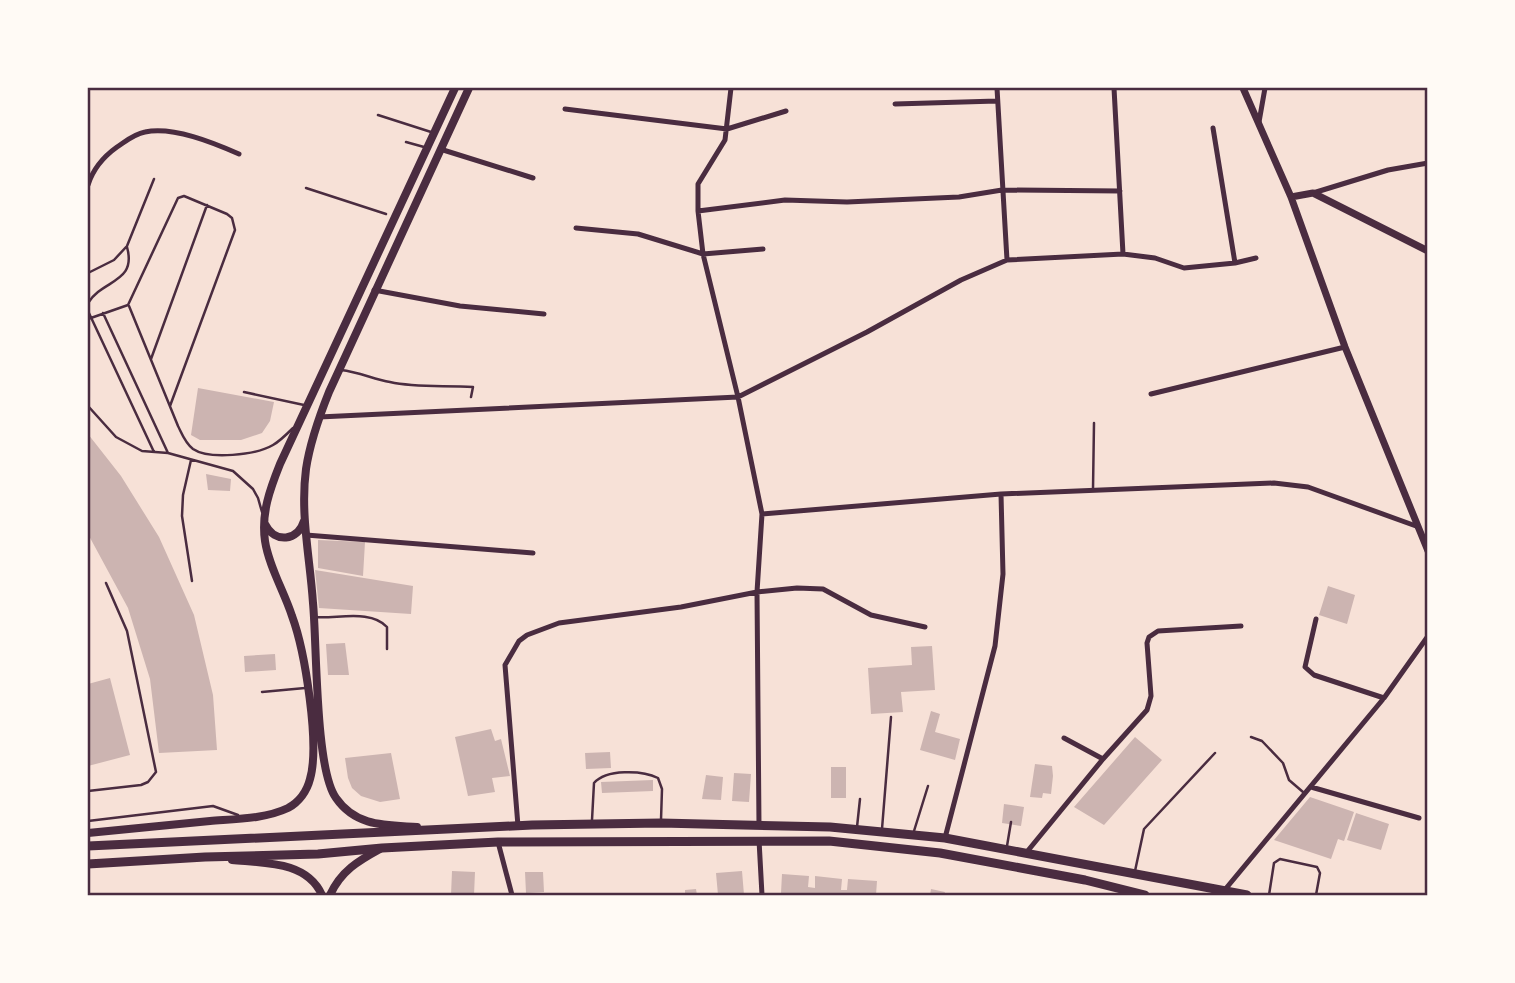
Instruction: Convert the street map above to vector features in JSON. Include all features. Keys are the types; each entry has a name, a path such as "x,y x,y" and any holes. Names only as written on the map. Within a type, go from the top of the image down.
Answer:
{"main road":[{"path":"88,833 275,813 290,807 300,799 306,789 313,760 308,688 295,624 267,548 264,520 270,490 455,88"},
{"path":"452,829 377,825 354,816 336,799 331,790 323,758 314,617 304,519 306,470 319,417 374,290 468,88"},
{"path":"264,520 272,534 285,538 298,533 304,519"},
{"path":"88,846 591,824 661,823 857,829 945,838 1247,895"},
{"path":"88,864 318,854 498,842 829,841 940,853 1085,880 1145,895"},
{"path":"330,895 339,878 353,864 382,848"},
{"path":"205,857 294,869 312,879 322,895"}],"street":[{"path":"731,88 725,140 698,184 698,211 703,254 738,397 762,514 757,592 758,826"},
{"path":"997,88 1007,260"},
{"path":"1114,88 1123,254"},
{"path":"1243,88 1291,197 1345,346 1427,551"},
{"path":"1259,125 1265,88"},
{"path":"895,104 997,101"},
{"path":"565,110 727,129 786,111"},
{"path":"1213,128 1235,263"},
{"path":"88,185 93,171 111,152 131,137 144,132 159,130 209,141 239,154"},
{"path":"440,149 533,178"},
{"path":"1291,197 1427,162"},
{"path":"698,211 785,200 846,202 959,197 1002,190 1120,191"},
{"path":"1312,193 1427,251"},
{"path":"576,228 638,234 703,254 763,249"},
{"path":"319,417 738,397 867,332 961,280 1007,260 1123,254 1155,258 1184,268 1256,258"},
{"path":"374,290 460,306 544,314"},
{"path":"1152,394 1345,346"},
{"path":"762,514 1001,494 1274,483 1308,487 1416,526"},
{"path":"945,838 995,646 1003,574 1001,494"},
{"path":"306,535 533,554"},
{"path":"519,826 505,665 519,641 559,624 797,588 823,589 871,615 925,627"},
{"path":"1316,619 1305,667 1314,675 1384,698"},
{"path":"1026,853 1147,710 1150,704 1149,637 1158,631 1241,626"},
{"path":"1223,892 1384,698 1427,636"},
{"path":"1064,738 1103,759"},
{"path":"1311,788 1419,818"},
{"path":"759,840 762,895"},
{"path":"498,842 512,895"}],"lane":[{"path":"378,115 434,133"},
{"path":"406,142 427,148"},
{"path":"88,273 114,260 127,246 154,179"},
{"path":"89,318 128,305 178,198 184,196 232,218 235,230 170,407"},
{"path":"150,359 207,205"},
{"path":"88,303 97,290 125,274 130,258 127,246"},
{"path":"128,305 170,407 187,443 195,450 205,454 241,454 264,449 274,445 300,420"},
{"path":"88,311 154,452"},
{"path":"103,313 168,453"},
{"path":"339,370 396,383 472,387 471,397"},
{"path":"244,392 307,405"},
{"path":"88,406 116,437 142,451 168,453 233,471 246,481 258,498 264,520"},
{"path":"1093,489 1094,423"},
{"path":"191,460 181,516 192,581"},
{"path":"88,791 141,785 148,782 156,772 127,631 106,583"},
{"path":"314,617 380,620 387,626 387,649"},
{"path":"262,692 308,688"},
{"path":"882,831 891,717"},
{"path":"1251,737 1262,741 1283,763 1289,780 1305,794"},
{"path":"1135,874 1144,829 1215,753"},
{"path":"591,824 594,783 607,775 622,774 650,774 658,778 662,789 661,823"},
{"path":"913,834 928,786"},
{"path":"857,829 860,799"},
{"path":"88,821 214,806 245,818"},
{"path":"1007,850 1011,822"},
{"path":"1269,895 1274,863 1280,859 1317,867 1320,873 1316,895"}],"path":[{"path":"306,188 395,217"}],"building":[{"path":"198,388 274,402 270,421 262,433 241,440 200,440 191,435"},
{"path":"88,434 121,476 159,537 194,615 213,695 217,750 159,753 150,679 128,608 88,534"},
{"path":"206,474 231,479 230,491 208,490"},
{"path":"318,540 365,542 363,576 318,568"},
{"path":"315,570 413,586 411,614 319,608"},
{"path":"1328,586 1355,595 1347,624 1319,615"},
{"path":"345,643 349,675 328,675 326,644"},
{"path":"932,646 935,690 901,692 903,712 871,714 868,668 912,665 911,647"},
{"path":"275,654 276,670 245,672 244,656"},
{"path":"110,678 130,755 88,766 88,684"},
{"path":"931,711 940,714 935,732 960,739 955,760 920,750"},
{"path":"491,729 495,741 501,739 510,776 492,778 495,792 468,796 455,737"},
{"path":"1135,737 1162,760 1104,825 1074,807"},
{"path":"610,752 611,768 586,769 585,753"},
{"path":"391,753 400,799 380,802 361,796 352,788 345,758"},
{"path":"1035,764 1052,766 1051,794 1043,793 1042,798 1030,797"},
{"path":"831,767 846,767 846,798 831,798"},
{"path":"734,773 751,774 749,802 732,801"},
{"path":"706,775 723,777 721,800 702,799"},
{"path":"653,780 653,791 602,793 601,782"},
{"path":"1310,797 1354,812 1344,841 1338,839 1331,859 1274,840"},
{"path":"1004,804 1024,807 1021,826 1002,823"},
{"path":"1356,813 1389,824 1381,850 1347,840"},
{"path":"452,871 475,872 474,895 451,895"},
{"path":"742,871 744,895 718,895 716,873"},
{"path":"525,872 543,872 544,892 526,893"},
{"path":"782,874 809,876 808,887 815,888 815,876 842,879 841,890 847,890 848,879 877,881 876,895 786,895 781,893"},
{"path":"696,889 697,895 685,895 685,890"},
{"path":"931,889 945,892 944,895 930,895"}]}
